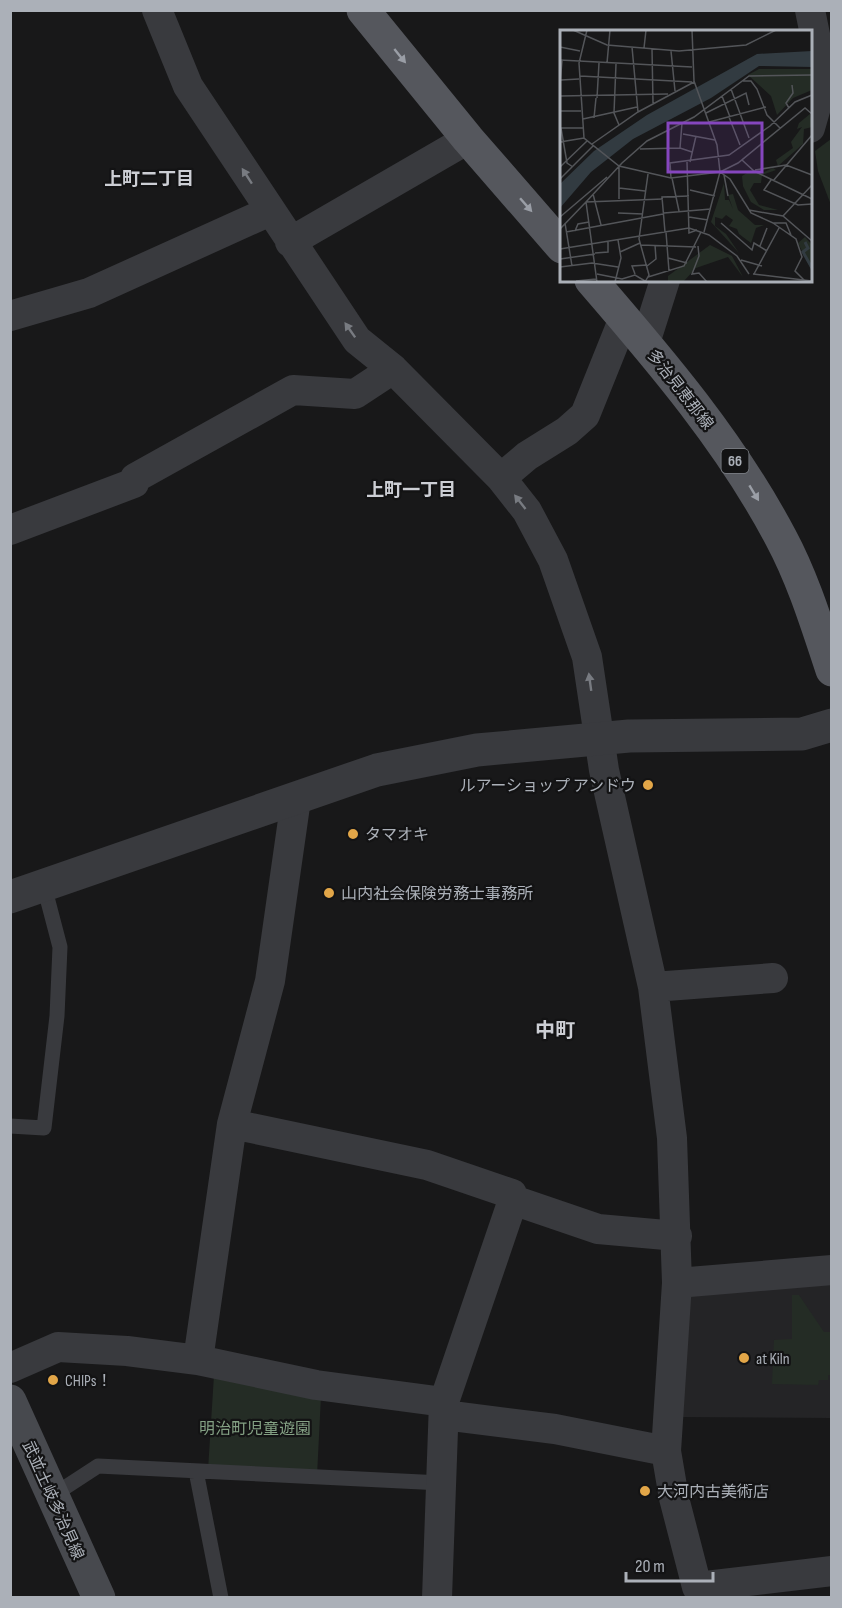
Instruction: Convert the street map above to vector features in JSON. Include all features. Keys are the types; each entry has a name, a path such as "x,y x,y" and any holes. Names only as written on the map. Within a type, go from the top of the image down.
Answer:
{"main road":[{"path":"363,10 468,139 560,246"},
{"name":"多治見恵那線","path":"593,282 696,405 781,538 817,623 831,670"},
{"name":"武並土岐多治見線","path":"10,1401 99,1598"}],"street":[{"path":"157,10 189,86 290,242 357,340 393,369 501,478 527,511 553,560 587,657 598,740 653,987 672,1138 677,1236 677,1283 666,1451 674,1498 698,1587 831,1571"},
{"path":"810,10 824,79 812,121"},
{"path":"812,139 829,130 831,126"},
{"path":"290,242 468,139"},
{"path":"10,316 89,293 270,210"},
{"path":"645,343 664,282"},
{"path":"501,478 526,456 567,431 585,415 624,318"},
{"path":"10,530 134,483 135,478 293,390 355,394 393,369"},
{"path":"10,897 377,770 477,750 629,736 802,734 831,725"},
{"path":"198,1360 232,1124 270,981 296,799"},
{"path":"653,987 773,978"},
{"path":"232,1124 427,1165 512,1194 513,1200 444,1408 437,1598"},
{"path":"513,1200 598,1229 677,1236"},
{"path":"677,1283 831,1270"},
{"path":"10,1368 57,1347 198,1360 316,1385 666,1451"}],"lane":[{"path":"10,1126 44,1128 57,1016 60,947 44,886"},
{"path":"52,1496 98,1467 442,1484"},
{"path":"196,1471 221,1598"}],"shaded area":[{"path":"831,1278 831,1418 678,1417 691,1292"}],"green space":[{"path":"831,139 831,205 818,171 815,151"},
{"path":"792,1295 799,1295 824,1332 831,1332 831,1375 828,1375 828,1380 819,1380 818,1385 772,1384 774,1340 792,1339"},
{"name":"明治町児童遊園","path":"214,1375 321,1396 317,1476 208,1470"}],"place":[{"name":"ルアーショップ アンドウ","path":"648,785"},
{"name":"タマオキ","path":"353,834"},
{"name":"山内社会保険労務士事務所","path":"329,893"},
{"name":"at Kiln","path":"744,1358"},
{"name":"CHIPs！","path":"53,1380"},
{"name":"大河内古美術店","path":"645,1491"}],"district":[{"name":"上町二丁目","path":"149,179"},
{"name":"上町一丁目","path":"411,490"},
{"name":"中町","path":"555,1030"}]}
